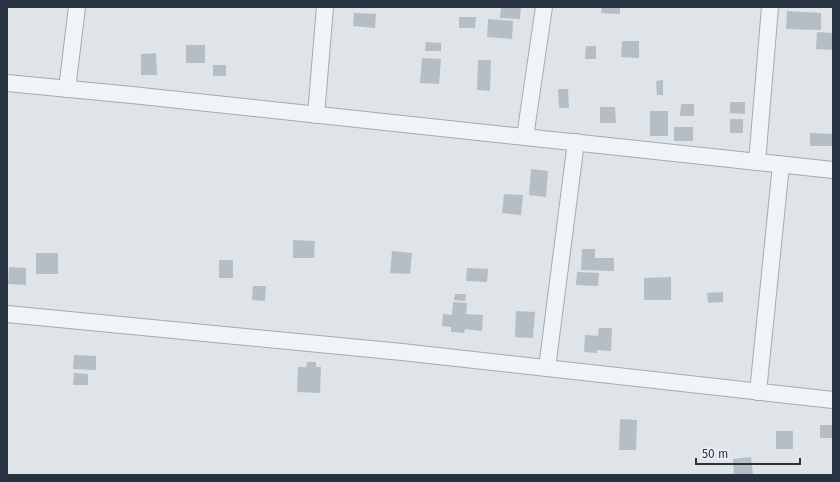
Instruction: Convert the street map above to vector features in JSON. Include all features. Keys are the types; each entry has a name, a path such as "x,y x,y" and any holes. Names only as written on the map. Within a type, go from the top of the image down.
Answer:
{"street":[{"path":"67,89 77,7"},
{"path":"316,115 325,7"},
{"path":"525,137 544,7"},
{"path":"757,162 770,7"},
{"path":"7,83 833,170"},
{"path":"547,368 576,142"},
{"path":"758,392 781,165"},
{"path":"7,314 395,351 833,400"}],"building":[{"path":"501,7 521,7 520,19 500,18"},
{"path":"602,7 620,7 620,14 601,13"},
{"path":"787,11 821,13 821,30 786,29"},
{"path":"354,13 376,14 375,28 353,26"},
{"path":"459,17 476,17 475,28 459,28"},
{"path":"488,19 513,21 512,39 487,37"},
{"path":"817,32 833,33 833,50 816,49"},
{"path":"622,41 639,41 639,58 621,57"},
{"path":"426,42 441,43 441,51 425,51"},
{"path":"186,45 205,45 205,63 186,63"},
{"path":"586,46 596,46 596,59 585,59"},
{"path":"156,53 157,75 141,75 141,54"},
{"path":"422,58 441,59 439,84 420,83"},
{"path":"478,60 491,60 490,91 477,90"},
{"path":"213,65 226,65 226,76 213,76"},
{"path":"663,80 663,95 657,95 656,81"},
{"path":"558,89 568,89 569,108 559,108"},
{"path":"730,102 745,102 745,114 730,113"},
{"path":"681,104 694,104 694,116 680,116"},
{"path":"600,107 615,107 616,123 600,123"},
{"path":"650,111 668,111 668,136 650,136"},
{"path":"730,119 743,119 743,133 730,133"},
{"path":"674,127 693,127 693,141 674,141"},
{"path":"810,133 833,134 833,146 810,146"},
{"path":"531,169 548,171 546,197 529,195"},
{"path":"504,194 523,195 521,215 502,213"},
{"path":"293,240 315,241 314,258 293,258"},
{"path":"582,249 595,249 595,258 614,258 614,271 581,270"},
{"path":"392,251 412,253 410,274 390,273"},
{"path":"36,253 58,253 58,274 36,274"},
{"path":"219,260 233,260 233,278 219,278"},
{"path":"9,267 26,268 26,285 8,284"},
{"path":"467,268 488,269 487,282 466,281"},
{"path":"577,272 599,273 598,286 576,285"},
{"path":"671,277 671,300 644,300 644,278"},
{"path":"253,286 266,286 265,301 252,300"},
{"path":"723,292 723,302 708,303 707,293"},
{"path":"455,294 466,294 465,301 454,300"},
{"path":"453,302 467,303 466,314 483,315 482,331 465,329 464,333 451,332 451,327 442,326 443,314 452,315"},
{"path":"516,311 535,312 533,338 515,337"},
{"path":"599,328 612,328 611,351 597,350 597,353 584,352 585,335 598,336"},
{"path":"74,355 96,356 96,370 73,369"},
{"path":"307,362 316,362 316,367 321,367 320,393 297,392 298,367 306,367"},
{"path":"74,373 88,374 88,385 73,385"},
{"path":"620,419 637,420 636,450 619,450"},
{"path":"820,425 833,425 833,438 820,438"},
{"path":"776,431 793,431 793,449 776,449"},
{"path":"751,457 753,475 734,475 733,459"}]}
